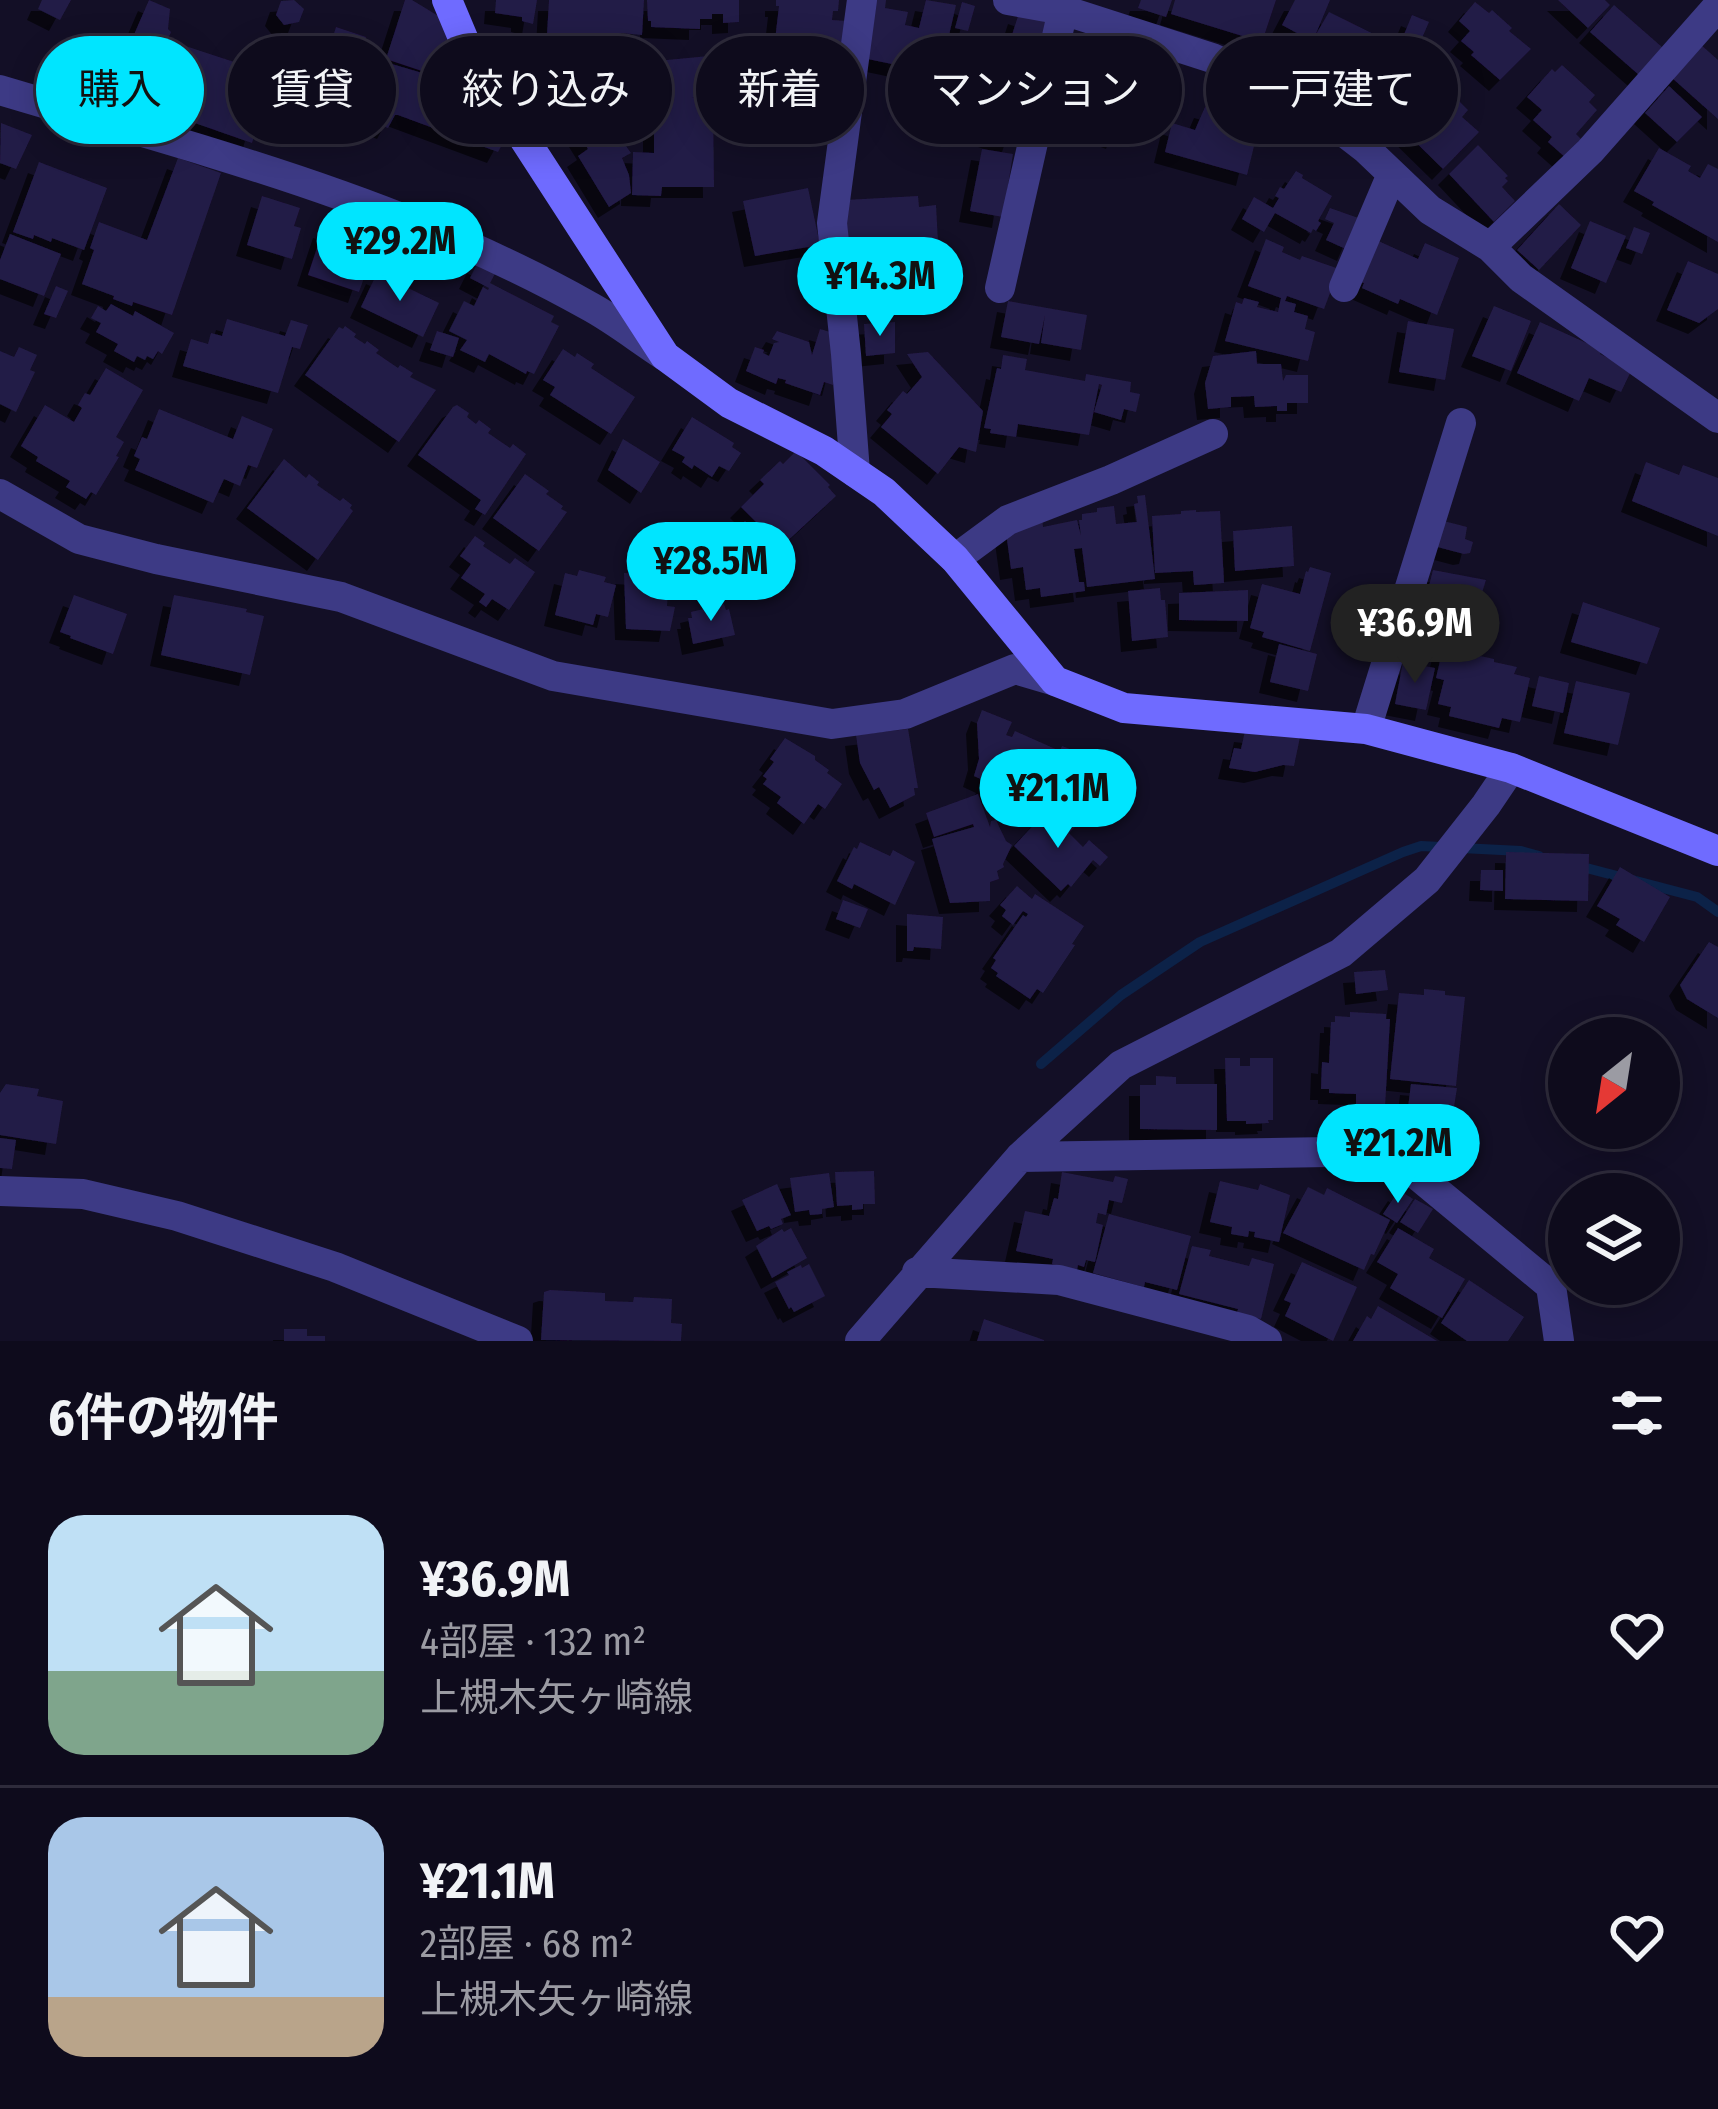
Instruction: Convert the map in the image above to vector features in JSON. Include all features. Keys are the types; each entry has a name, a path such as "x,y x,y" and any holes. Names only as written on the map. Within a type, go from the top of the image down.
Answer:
{"main road":[{"path":"447,0 471,57 665,356 729,403 824,451 884,491 955,559 1055,681 1124,708 1366,729 1511,768 1718,851"}],"street":[{"path":"855,472 832,223 862,0"},
{"path":"1009,0 1063,10 1212,58 1300,98 1366,149 1430,210 1490,247 1521,278 1718,418"},
{"path":"1490,247 1590,151 1718,6"},
{"path":"1000,288 1063,10"},
{"path":"0,90 325,188 453,237 591,307 665,356"},
{"path":"1344,287 1392,174"},
{"path":"1366,729 1461,424"},
{"path":"955,559 1008,520 1213,434"},
{"path":"0,494 79,539 341,597 553,676 832,724 905,714 1015,669 1055,681"},
{"path":"860,1341 1020,1157 1121,1065 1341,953 1426,880 1511,768"},
{"path":"1020,1157 1388,1151 1551,1286 1559,1341"},
{"path":"0,1191 82,1194 177,1216 335,1267 518,1341"},
{"path":"917,1272 1059,1280 1248,1330 1267,1341"}],"building":[{"path":"42,0 71,0 60,20 38,9"},
{"path":"149,0 170,9 169,36 133,36"},
{"path":"294,0 304,9 299,22 284,25 276,15 281,1"},
{"path":"405,0 412,0 440,17 452,36 420,36 420,70 396,62 393,36"},
{"path":"496,0 537,0 533,24 522,17 495,13"},
{"path":"549,0 644,0 642,35 547,35"},
{"path":"647,0 739,0 739,22 723,23 723,14 712,14 712,19 700,19 700,29 651,27"},
{"path":"776,0 839,0 832,20 848,21 845,36 776,36"},
{"path":"871,0 886,0 885,8 908,12 905,25 919,28 926,0 956,5 949,36 888,36 888,63 864,58"},
{"path":"1141,0 1172,0 1166,17 1138,8"},
{"path":"1175,0 1276,0 1264,36 1242,36 1171,14"},
{"path":"1295,0 1330,0 1315,36 1302,36 1282,25"},
{"path":"1558,0 1605,0 1610,5 1588,28"},
{"path":"962,2 975,6 968,31 955,28"},
{"path":"1475,2 1489,13 1492,10 1531,49 1500,80 1461,41 1470,31 1459,21"},
{"path":"1614,5 1663,48 1639,75 1590,32"},
{"path":"1329,12 1378,36 1315,36"},
{"path":"1019,13 1054,25 1050,36 1012,36"},
{"path":"1412,15 1429,22 1423,36 1403,36"},
{"path":"336,27 363,36 333,36"},
{"path":"1700,44 1718,60 1718,119 1671,77"},
{"path":"204,52 228,60 228,135 204,126"},
{"path":"696,57 696,98 691,98 696,98 696,144 714,144 714,187 662,187 661,196 632,195 633,152 654,153 654,144 672,144 672,60"},
{"path":"396,65 420,72 420,123 396,115"},
{"path":"1562,65 1595,95 1589,102 1597,110 1576,134 1582,140 1566,158 1533,120 1542,110 1527,97 1552,69 1555,72"},
{"path":"1669,86 1702,117 1677,142 1645,113"},
{"path":"1458,100 1468,110 1462,117 1479,132 1443,169 1417,144 1458,144"},
{"path":"1206,107 1206,144 1254,146 1247,175 1165,152 1167,144 1182,144 1182,126 1195,130"},
{"path":"1,123 32,135 16,169 0,163"},
{"path":"476,144 502,144 498,152"},
{"path":"585,144 625,144 631,153 622,158 631,193 609,207 578,156 588,149"},
{"path":"1478,145 1508,176 1502,187 1515,201 1494,222 1449,174"},
{"path":"1659,148 1691,166 1688,171 1700,178 1708,164 1718,169 1718,242 1634,191"},
{"path":"982,149 1013,154 1003,217 970,211"},
{"path":"178,158 221,173 172,315 133,302 132,306 82,284 99,222 147,240"},
{"path":"39,162 107,188 84,250 52,238 51,242 13,232"},
{"path":"1296,171 1332,196 1316,231 1311,233 1275,213 1264,232 1242,219 1254,197 1273,208 1280,187 1284,189"},
{"path":"808,188 820,245 755,256 743,201"},
{"path":"262,196 300,208 294,226 301,228 292,259 247,245"},
{"path":"918,196 919,207 936,205 939,261 850,265 845,200"},
{"path":"1559,204 1581,225 1539,270 1517,250"},
{"path":"1330,208 1361,219 1348,250 1326,240 1334,223 1325,219"},
{"path":"351,212 383,223 359,292 308,275 324,227 344,233"},
{"path":"1590,221 1626,236 1606,283 1571,268"},
{"path":"1634,227 1650,233 1642,254 1626,248"},
{"path":"10,234 61,254 44,296 0,279 0,260"},
{"path":"1266,239 1300,260 1302,256 1339,269 1324,309 1287,296 1285,301 1296,304 1294,312 1308,316 1305,329 1315,332 1308,361 1225,341 1236,302 1242,304 1244,298 1278,312 1281,298 1248,286"},
{"path":"1374,239 1418,259 1425,243 1459,258 1437,315 1362,288 1364,283 1357,281"},
{"path":"1688,261 1718,274 1718,309 1699,323 1667,310"},
{"path":"478,262 496,272 490,283 554,316 551,322 559,326 534,374 489,354 485,362 460,350 467,340 449,331 464,301 474,306 483,287 489,288 470,278"},
{"path":"391,272 411,282 408,288 439,303 423,337 361,307 377,273 388,278"},
{"path":"56,286 68,291 56,318 44,314"},
{"path":"1008,301 1087,315 1081,350 1041,343 1045,315 1039,344 1001,337"},
{"path":"111,304 133,316 135,311 174,333 162,354 158,351 153,359 147,356 145,360 137,356 134,362 114,351 118,344 96,332 101,323 91,318 98,306 106,311"},
{"path":"1494,306 1531,321 1511,371 1472,356"},
{"path":"227,319 285,336 291,320 308,325 300,349 292,347 278,393 183,366 191,339 208,344 211,333 222,336"},
{"path":"1408,321 1454,329 1445,380 1399,372"},
{"path":"895,322 895,353 866,356 864,324"},
{"path":"1540,322 1632,369 1621,392 1589,378 1579,401 1517,373"},
{"path":"345,326 354,337 379,350 376,353 413,373 410,377 436,390 399,442 305,375 339,327"},
{"path":"820,329 840,335 833,385 824,382 820,395 786,380 778,378 776,384 746,371 755,347 769,356 779,342 772,339 777,331 809,342 812,355"},
{"path":"437,331 459,338 453,357 430,350"},
{"path":"19,347 37,355 30,370 35,372 16,412 0,404 0,351 14,357"},
{"path":"563,349 594,364 591,368 635,397 611,434 550,395 555,387 543,380"},
{"path":"1256,351 1257,364 1281,364 1283,381 1286,375 1308,375 1308,403 1287,403 1287,411 1277,411 1277,406 1255,407 1254,396 1231,397 1231,407 1208,409 1205,383 1213,356"},
{"path":"928,352 983,411 976,452 959,447 938,474 881,427 892,414 887,410 922,377 907,354"},
{"path":"1003,355 1027,359 1025,370 1085,381 1086,374 1131,382 1130,392 1140,394 1136,412 1124,409 1121,420 1094,412 1099,384 1089,435 1018,424 1016,437 990,433 991,429 984,428"},
{"path":"106,368 143,390 116,437 124,442 119,457 96,495 91,492 86,499 66,487 70,481 21,446 45,405 74,422 85,393 90,395"},
{"path":"457,405 476,424 479,420 491,429 488,433 526,454 485,515 475,509 481,500 418,455"},
{"path":"159,409 233,439 242,416 273,429 257,468 248,465 240,486 224,479 213,503 135,470 140,459 134,456"},
{"path":"692,417 734,443 732,447 741,453 729,471 719,466 712,477 694,465 692,469 682,462 685,457 672,450"},
{"path":"623,439 660,462 641,493 608,470"},
{"path":"796,451 836,496 781,547 741,507 764,484 760,480"},
{"path":"284,459 352,505 353,511 318,560 247,508"},
{"path":"1646,462 1679,475 1683,465 1718,478 1718,536 1632,501"},
{"path":"525,474 567,512 539,551 493,518"},
{"path":"1145,495 1155,579 1087,587 1082,548 1074,549 1085,591 1041,597 1040,588 1026,590 1023,567 1011,569 1005,525 1042,518 1043,527 1077,520 1081,536 1082,514 1097,512 1097,508 1114,506 1116,524 1137,522 1134,504 1137,496"},
{"path":"1220,511 1224,583 1194,585 1193,571 1155,573 1152,516"},
{"path":"1436,519 1467,527 1465,539 1473,542 1470,553 1430,545"},
{"path":"745,521 767,543 747,564 725,542"},
{"path":"1292,526 1294,566 1235,571 1233,531"},
{"path":"475,536 510,564 515,558 535,572 509,610 492,599 486,607 479,602 485,594 461,578 471,564 460,556"},
{"path":"1310,567 1331,573 1310,651 1262,637 1264,632 1250,628 1262,584 1300,594"},
{"path":"579,570 606,577 604,582 616,585 608,617 596,614 593,625 555,615 565,573 577,576"},
{"path":"1433,570 1486,580 1478,605 1427,594"},
{"path":"624,573 669,575 667,606 675,607 670,631 626,629"},
{"path":"1160,588 1168,637 1132,641 1128,591"},
{"path":"1248,590 1248,621 1179,620 1179,593"},
{"path":"74,595 127,614 113,654 60,632"},
{"path":"174,595 264,616 250,675 161,655"},
{"path":"1583,602 1660,628 1647,664 1571,642"},
{"path":"724,604 735,635 693,644 691,612"},
{"path":"1279,644 1317,654 1308,691 1270,682"},
{"path":"1443,648 1494,659 1517,667 1514,674 1530,678 1520,722 1502,718 1499,728 1449,716 1451,707 1438,704 1444,680 1436,678"},
{"path":"1403,662 1435,668 1426,710 1395,704"},
{"path":"1539,676 1569,683 1563,713 1532,706"},
{"path":"1576,681 1630,693 1618,745 1564,733"},
{"path":"982,710 1012,722 1006,735 1012,737 1015,731 1060,751 1062,746 1090,757 1045,806 999,787 995,795 984,788 987,782 974,776"},
{"path":"908,729 918,788 914,788 915,795 890,808 860,763 856,735"},
{"path":"1245,731 1300,737 1294,766 1255,772 1229,768"},
{"path":"785,738 815,756 842,784 825,809 818,804 804,824 777,803 781,797 763,784 774,762 770,759"},
{"path":"978,794 990,827 996,820 1012,845 1004,867 997,871 999,879 990,882 990,901 950,903 932,839 974,827 934,837 926,813"},
{"path":"1060,813 1075,827 1069,833 1083,847 1089,840 1108,857 1100,866 1093,860 1071,887 1068,884 1061,891 1014,846 1041,817 1044,820 1049,814 1055,819"},
{"path":"860,842 890,856 893,850 915,862 895,905 854,884 852,889 837,881"},
{"path":"1506,852 1589,854 1588,901 1505,899"},
{"path":"1620,867 1670,897 1644,942 1616,925 1620,919 1597,906"},
{"path":"1481,870 1503,870 1503,891 1480,890"},
{"path":"1017,886 1084,926 1043,993 1037,989 1030,999 991,968 993,958 1028,914 1023,911 1013,925 1002,916 1006,910 1000,905"},
{"path":"843,900 868,909 860,928 836,919"},
{"path":"907,914 943,917 941,949 907,951"},
{"path":"1709,942 1718,947 1718,1018 1687,999 1680,985"},
{"path":"1385,970 1388,990 1356,994 1354,972"},
{"path":"1424,989 1465,997 1456,1086 1390,1079 1399,993 1424,995"},
{"path":"1350,1012 1386,1014 1390,1019 1385,1107 1356,1105 1356,1094 1321,1089 1322,1062 1329,1063 1331,1022 1335,1016 1350,1017"},
{"path":"1225,1058 1240,1058 1240,1066 1250,1066 1250,1058 1273,1058 1273,1120 1269,1123 1227,1121"},
{"path":"1156,1076 1176,1077 1176,1084 1217,1084 1217,1130 1140,1129 1140,1085 1156,1085"},
{"path":"6,1084 39,1089 37,1096 63,1101 56,1144 0,1135 0,1093"},
{"path":"1411,1084 1457,1088 1453,1113 1408,1108"},
{"path":"0,1138 16,1140 12,1169 0,1168"},
{"path":"874,1171 875,1204 852,1210 852,1205 837,1206 835,1172"},
{"path":"1062,1172 1113,1182 1115,1176 1128,1179 1122,1203 1109,1200 1106,1215 1098,1213 1096,1223 1103,1225 1095,1262 1086,1260 1077,1270 1016,1251 1025,1211 1049,1216 1054,1198 1058,1199"},
{"path":"829,1173 834,1207 822,1209 822,1214 795,1212 790,1178"},
{"path":"1220,1181 1258,1190 1260,1184 1290,1195 1279,1242 1254,1237 1255,1232 1249,1231 1248,1237 1231,1234 1232,1227 1210,1222"},
{"path":"777,1184 791,1215 781,1219 783,1224 757,1231 742,1200"},
{"path":"1308,1187 1324,1195 1327,1188 1390,1220 1364,1270 1283,1233"},
{"path":"1399,1190 1413,1199 1397,1223 1383,1214"},
{"path":"1415,1199 1433,1209 1418,1233 1400,1222"},
{"path":"1109,1214 1191,1236 1177,1290 1145,1282 1144,1287 1093,1273"},
{"path":"791,1228 807,1258 772,1278 756,1246"},
{"path":"1398,1228 1434,1249 1429,1258 1465,1279 1442,1318 1390,1288 1398,1274 1377,1262"},
{"path":"1192,1246 1211,1250 1209,1256 1249,1266 1252,1258 1274,1264 1261,1319 1179,1294"},
{"path":"1302,1262 1357,1287 1333,1341 1285,1316 1291,1303 1284,1300"},
{"path":"809,1264 825,1296 794,1312 775,1282"},
{"path":"1469,1280 1524,1317 1508,1341 1467,1341 1441,1323"},
{"path":"544,1292 605,1293 605,1301 672,1299 671,1323 682,1324 681,1341 541,1340"},
{"path":"1378,1306 1437,1341 1353,1341"},
{"path":"984,1319 1044,1340 1044,1341 977,1341"},
{"path":"284,1329 307,1329 307,1336 325,1336 325,1341 284,1341"}],"waterway":[{"path":"1041,1064 1121,995 1200,942 1403,852 1421,846 1539,856"},
{"path":"1575,865 1697,897 1718,912"}]}
